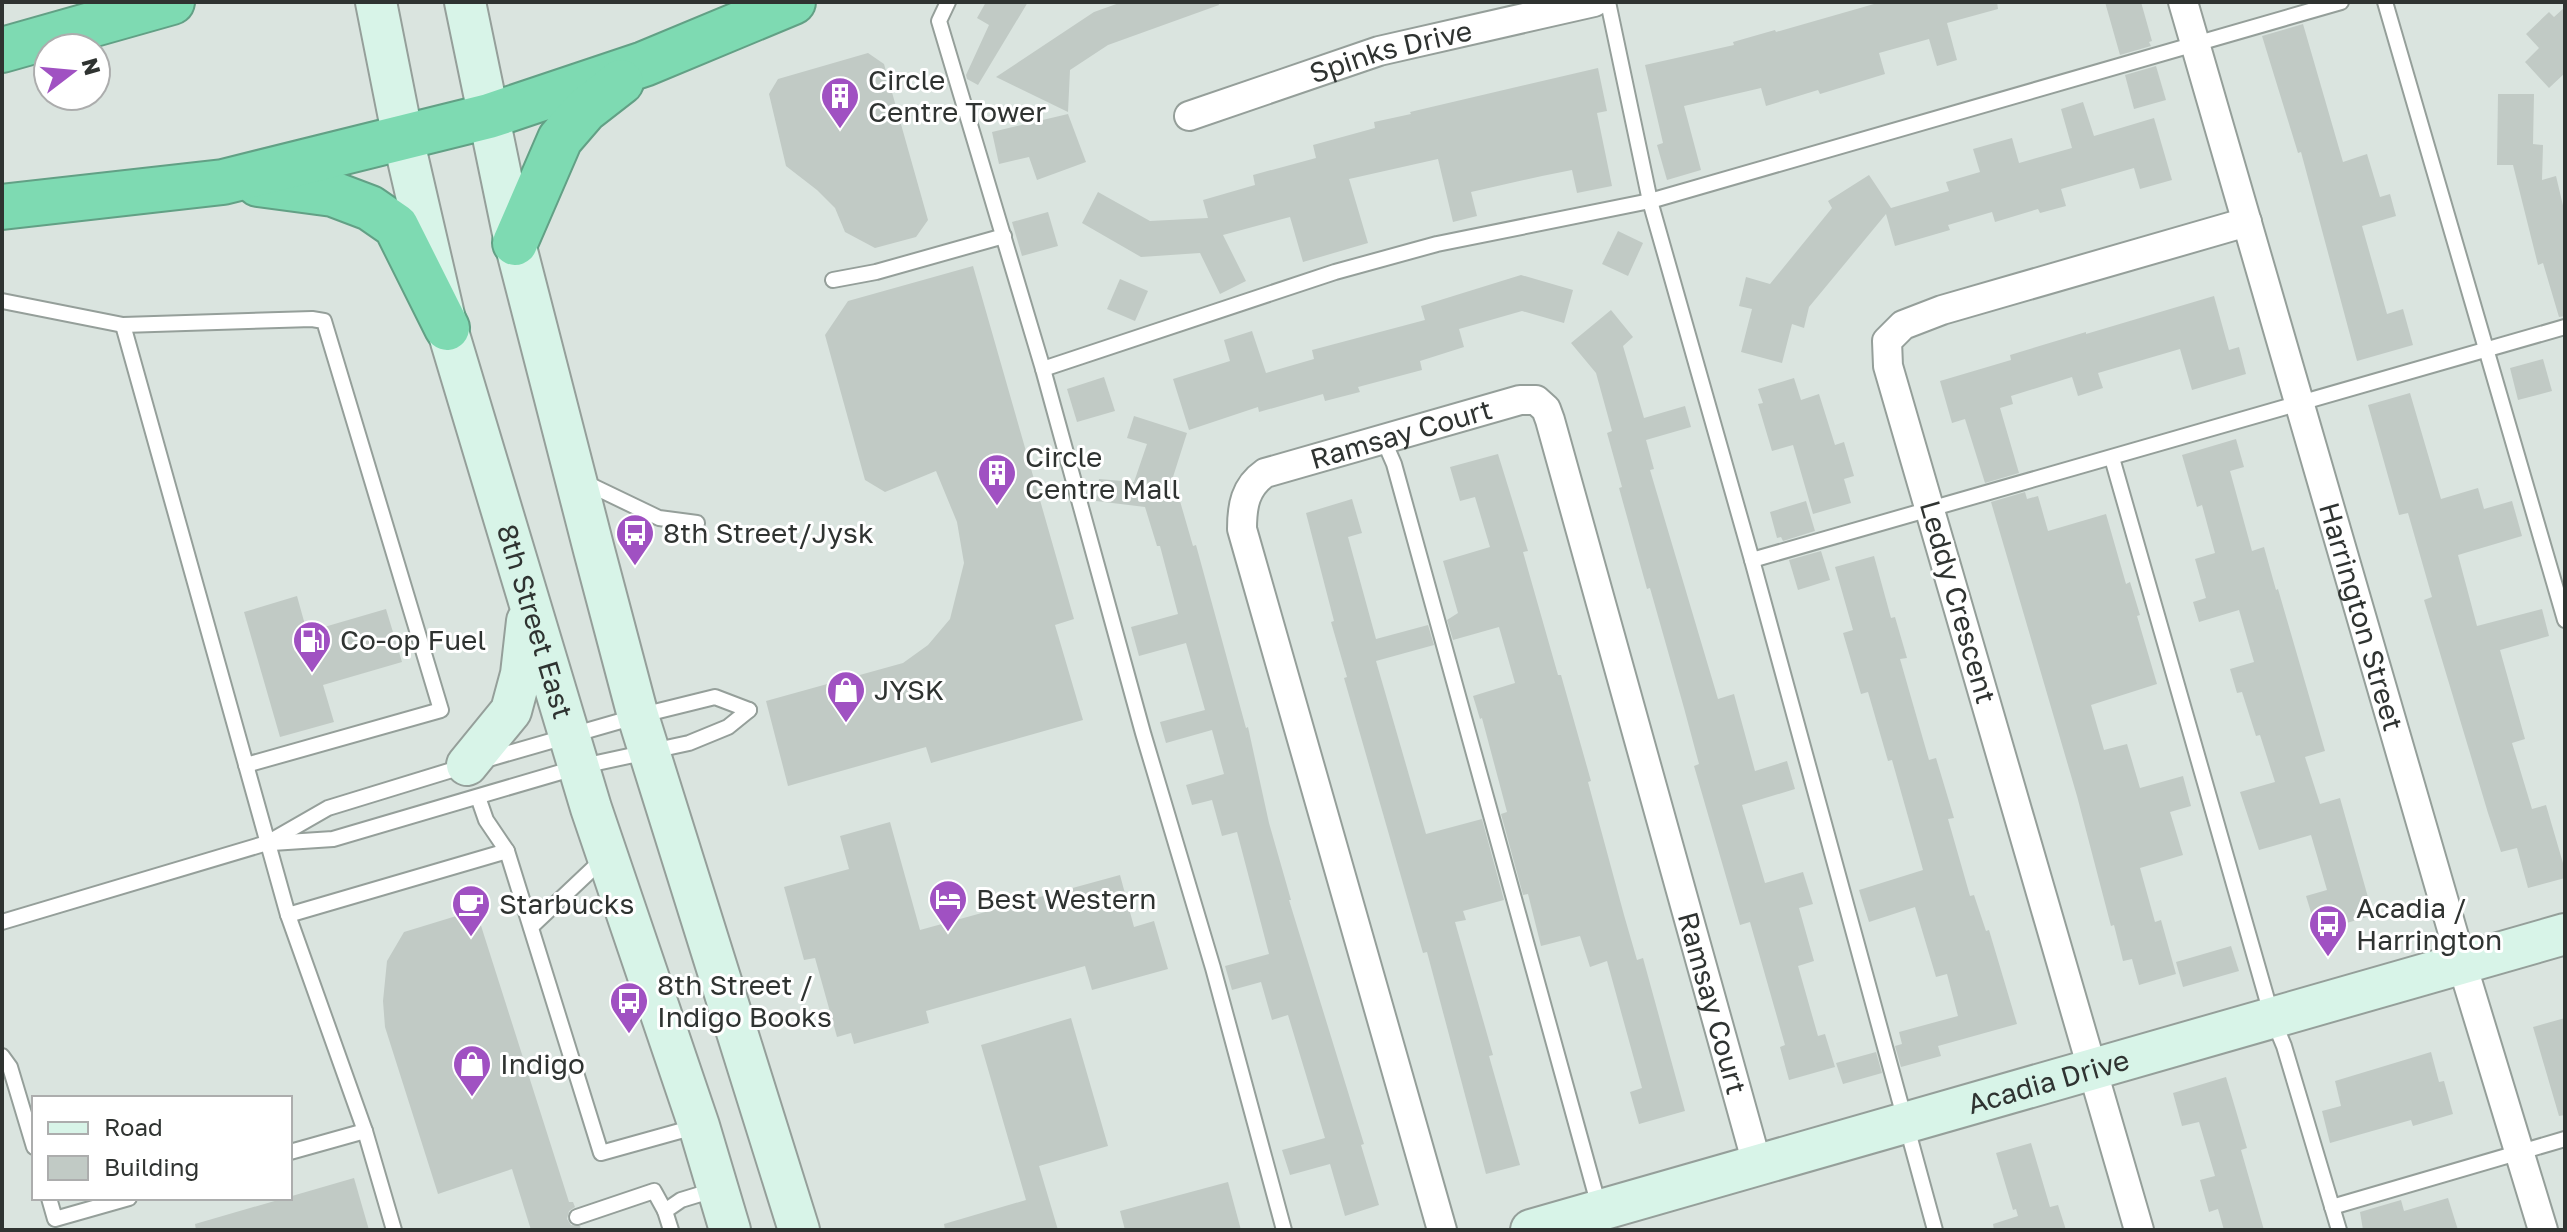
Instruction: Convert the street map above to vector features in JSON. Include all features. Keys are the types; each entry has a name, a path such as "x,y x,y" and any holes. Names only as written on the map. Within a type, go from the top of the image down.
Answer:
{"highway":[{"path":"2,50 172,2"},
{"path":"2,207 223,182 489,116 644,64 793,2"},
{"path":"515,243 560,139 585,110 644,64"},
{"path":"223,182 305,188 333,194 370,208 396,226 447,328"}],"main road":[{"name":"8th Street East","path":"376,2 403,138 447,328 606,856 699,1126 730,1230"},
{"path":"465,2 515,243 644,734 799,1230"},
{"path":"472,781 511,711 521,674 529,605"},
{"name":"Acadia Drive","path":"1531,1230 2565,934"}],"street":[{"name":"Spinks Drive","path":"1189,116 1379,51 1594,2"},
{"name":"Harrington Street","path":"2183,2 2462,964 2543,1230"},
{"name":"Leddy Crescent","path":"2139,1230 1888,366 1887,341 1903,325 1942,310 2247,222"},
{"name":"Ramsay Court","path":"1442,1230 1242,529 1242,510 1248,490 1265,473 1520,400 1536,400 1546,409 1757,1164"}],"lane":[{"path":"948,2 939,21 1043,369 1284,1230"},
{"path":"1608,2 1650,201 1752,560 1935,1230"},
{"path":"1043,369 1335,272 1437,244 1650,201 2341,2"},
{"path":"2385,2 2565,620"},
{"path":"833,280 876,272 1004,236"},
{"path":"2,301 123,325 324,321 441,710 246,765"},
{"path":"123,325 288,915 365,1131 394,1230"},
{"path":"1752,560 2565,327"},
{"path":"1384,441 1394,464 1601,1210"},
{"path":"2112,458 2272,1017 2284,1046 2339,1230"},
{"path":"576,478 659,518 697,523"},
{"path":"2,922 267,843 333,839 472,781 574,751 644,734 689,743 728,727 749,710 715,697 644,734 472,781 328,808 267,843"},
{"path":"472,781 486,820 507,851 601,1153 699,1126"},
{"path":"288,915 507,851"},
{"path":"531,927 606,856"},
{"path":"2,1056 10,1067 32,1140"},
{"path":"292,1151 365,1131"},
{"path":"2332,1207 2565,1139"},
{"path":"665,1211 681,1200 717,1189"},
{"path":"577,1217 654,1191 665,1211 668,1229"},
{"path":"50,1200 55,1219 122,1200"}],"building":[{"path":"986,2 1028,2 978,85 967,79 966,75 989,25 977,18"},
{"path":"1122,2 1218,2 1219,5 1108,45 1070,70 1068,112 996,77 1094,12"},
{"path":"1881,2 1997,2 1998,9 1947,23 1957,60 1937,66 1929,39 1879,53 1885,74 1820,94 1818,90 1766,106 1761,88 1684,106 1701,170 1667,180 1657,145 1663,143 1645,65 1734,45 1733,42"},
{"path":"2105,2 2141,2 2151,46 2120,55"},
{"path":"2565,7 2565,73 2549,88 2525,62 2539,48 2526,34 2549,12 2554,17"},
{"path":"2303,24 2343,162 2367,154 2380,197 2390,194 2396,216 2362,226 2387,314 2403,309 2413,345 2357,361 2301,152 2298,153 2262,36"},
{"name":"Circle Centre Tower","path":"868,53 884,64 928,220 916,237 875,248 845,232 835,208 786,166 769,94 778,79"},
{"path":"2156,66 2166,100 2134,109 2125,75"},
{"path":"1598,68 1607,111 1597,113 1612,186 1577,193 1572,170 1471,192 1477,216 1453,222 1438,159 1349,179 1368,243 1303,262 1290,217 1223,235 1246,281 1220,294 1200,253 1141,257 1082,223 1098,192 1150,221 1208,218 1203,200 1255,185 1253,175 1316,158 1313,145 1375,128 1374,122 1410,112"},
{"path":"2498,94 2534,94 2533,144 2543,145 2542,180 2556,176 2565,214 2565,316 2559,317 2543,263 2538,265 2513,165 2497,165"},
{"path":"2083,102 2094,136 2154,118 2172,180 2140,189 2134,168 2061,189 2066,206 2040,213 2038,209 1995,222 1992,212 1948,225 1950,230 1895,246 1886,214 1809,307 1804,328 1792,324 1782,363 1741,352 1752,309 1739,306 1746,277 1770,284 1832,208 1828,201 1869,175 1891,208 1949,191 1946,182 1980,172 1973,149 2012,138 2019,163 2072,148 2061,109"},
{"path":"1068,114 1086,162 1037,180 1029,157 999,164 992,132"},
{"path":"1048,212 1058,246 1022,256 1012,222"},
{"path":"1618,231 1643,243 1628,276 1602,264"},
{"name":"Circle Centre Mall","path":"973,266 1074,619 1055,625 1083,720 931,763 926,747 788,786 766,701 903,663 928,645 950,619 964,563 957,522 936,471 885,492 865,480 825,335 848,301"},
{"path":"1521,275 1573,290 1564,323 1522,311 1459,329 1464,347 1420,361 1422,370 1358,387 1360,392 1325,401 1323,394 1259,412 1258,407 1189,430 1173,379 1230,361 1224,340 1252,331 1266,373 1314,359 1312,350 1425,320 1421,306"},
{"path":"1120,279 1148,291 1135,321 1107,309"},
{"path":"2214,296 2229,350 2239,347 2246,374 2192,390 2180,349 2098,373 2103,388 2078,396 2072,377 2011,396 2013,404 2000,408 2019,473 1985,483 1965,419 1952,423 1940,381 2011,360 2010,355"},
{"path":"1611,310 1633,337 1623,346 1644,418 1685,406 1691,427 1646,440 1654,469 1650,470 1718,699 1734,694 1755,771 1787,761 1795,789 1742,805 1765,883 1803,872 1813,904 1799,908 1814,961 1798,966 1818,1036 1825,1034 1835,1067 1789,1080 1780,1047 1785,1045 1750,922 1740,925 1694,766 1699,764 1684,708 1619,488 1622,487 1607,433 1612,431 1596,373 1571,343"},
{"path":"2543,359 2552,391 2518,400 2510,368"},
{"path":"1104,377 1115,411 1077,422 1067,389"},
{"path":"1794,378 1801,400 1819,394 1835,445 1844,442 1854,476 1844,479 1851,503 1813,514 1793,445 1772,451 1758,404 1763,403 1758,389"},
{"path":"2410,393 2441,499 2478,488 2484,509 2512,501 2522,536 2458,555 2477,626 2542,609 2549,636 2500,650 2525,739 2512,743 2532,809 2546,805 2565,878 2528,888 2517,848 2501,852 2488,813 2424,600 2432,597 2408,513 2399,515 2368,405"},
{"path":"1134,416 1187,433 1173,477 1193,546 1196,545 1248,727 1289,900 1364,1144 1361,1145 1379,1205 1345,1216 1330,1164 1290,1175 1282,1150 1325,1138 1288,1015 1272,1020 1261,982 1232,990 1225,966 1269,954 1237,832 1222,836 1212,800 1192,805 1186,785 1224,774 1212,730 1166,743 1160,722 1205,710 1186,643 1139,656 1131,627 1178,614 1160,546 1157,546 1145,507 1096,501 1099,479 1134,482 1147,444 1127,438"},
{"path":"2236,439 2244,467 2230,471 2252,551 2264,547 2325,751 2305,757 2320,804 2340,798 2373,915 2317,932 2306,896 2327,890 2311,835 2259,850 2240,792 2275,782 2260,735 2256,736 2242,692 2237,693 2230,669 2254,662 2239,610 2199,622 2193,602 2206,598 2195,559 2215,553 2202,505 2197,507 2182,455"},
{"path":"1498,454 1528,551 1523,552 1591,781 1588,782 1624,915 1637,960 1643,958 1685,1111 1639,1124 1630,1092 1642,1088 1607,961 1590,967 1580,936 1541,946 1528,894 1523,895 1501,814 1507,812 1482,718 1473,696 1515,683 1499,627 1453,640 1447,620 1458,613 1443,561 1490,547 1475,497 1460,501 1450,467"},
{"path":"2025,492 2027,499 2038,496 2048,531 2106,514 2126,584 2130,582 2140,615 2137,616 2157,684 2091,705 2104,750 2127,744 2140,788 2183,776 2191,806 2170,812 2183,855 2140,868 2155,922 2161,920 2176,974 2139,985 2132,959 2123,961 2114,925 2111,926 2077,796 1991,502"},
{"path":"1352,499 1362,533 1348,537 1376,639 1428,625 1434,645 1376,661 1426,834 1482,819 1504,900 1463,911 1466,920 1455,922 1520,1165 1486,1174 1427,952 1423,953 1344,678 1347,677 1306,513"},
{"path":"1806,501 1815,531 1783,541 1781,537 1777,538 1770,512"},
{"path":"1821,551 1830,580 1798,590 1789,560"},
{"path":"1874,556 1891,618 1895,617 1907,658 1900,659 1929,760 1936,758 1954,818 1948,819 1970,896 1974,895 1986,931 1989,930 2017,1024 1938,1046 1941,1056 1901,1067 1895,1046 1902,1044 1899,1032 1958,1016 1947,974 1936,977 1915,907 1869,922 1859,890 1923,870 1892,760 1888,761 1868,692 1861,694 1843,633 1853,630 1835,567"},
{"name":"Co-op Fuel","path":"297,596 307,632 386,609 402,662 323,685 334,722 280,737 244,612"},
{"name":"Best Western","path":"890,822 920,930 1120,875 1134,927 1154,921 1168,969 1092,990 1085,966 926,1011 929,1023 854,1044 851,1033 837,1037 815,958 804,960 784,887 849,869 840,836"},
{"name":"Indigo","path":"476,910 569,1202 573,1202 575,1207 569,1211 567,1219 571,1225 580,1226 581,1230 531,1230 512,1169 438,1194 385,1027 383,1001 387,961 404,932"},
{"path":"2231,946 2239,971 2183,987 2176,962"},
{"path":"1071,1018 1108,1146 1039,1166 1058,1230 945,1230 944,1224 1026,1200 981,1045"},
{"path":"2565,1018 2565,1115 2559,1116 2533,1027"},
{"path":"1876,1052 1882,1073 1843,1084 1836,1063"},
{"path":"2431,1052 2439,1082 2444,1081 2453,1114 2413,1126 2411,1120 2330,1143 2322,1111 2341,1106 2335,1081"},
{"path":"2226,1077 2247,1148 2241,1150 2264,1230 2224,1230 2218,1209 2209,1212 2200,1180 2215,1176 2199,1122 2182,1126 2173,1093"},
{"path":"2031,1143 2050,1207 2058,1205 2066,1230 1994,1230 1993,1224 2018,1216 2016,1209 2013,1210 1996,1153"},
{"path":"354,1178 369,1230 196,1230 195,1224 278,1200 292,1200 292,1196"},
{"path":"1228,1182 1241,1230 1125,1230 1120,1211"},
{"path":"2448,1198 2458,1230 2363,1230 2360,1212 2401,1200 2404,1211"}],"place":[{"name":"Circle Centre Tower","path":"840,130"},
{"name":"Circle Centre Mall","path":"997,507"},
{"name":"8th Street/Jysk","path":"635,567"},
{"name":"Co-op Fuel","path":"312,674"},
{"name":"JYSK","path":"846,724"},
{"name":"Best Western","path":"948,933"},
{"name":"Starbucks","path":"471,938"},
{"name":"Acadia / Harrington","path":"2328,958"},
{"name":"8th Street / Indigo Books","path":"629,1035"},
{"name":"Indigo","path":"472,1098"}]}
